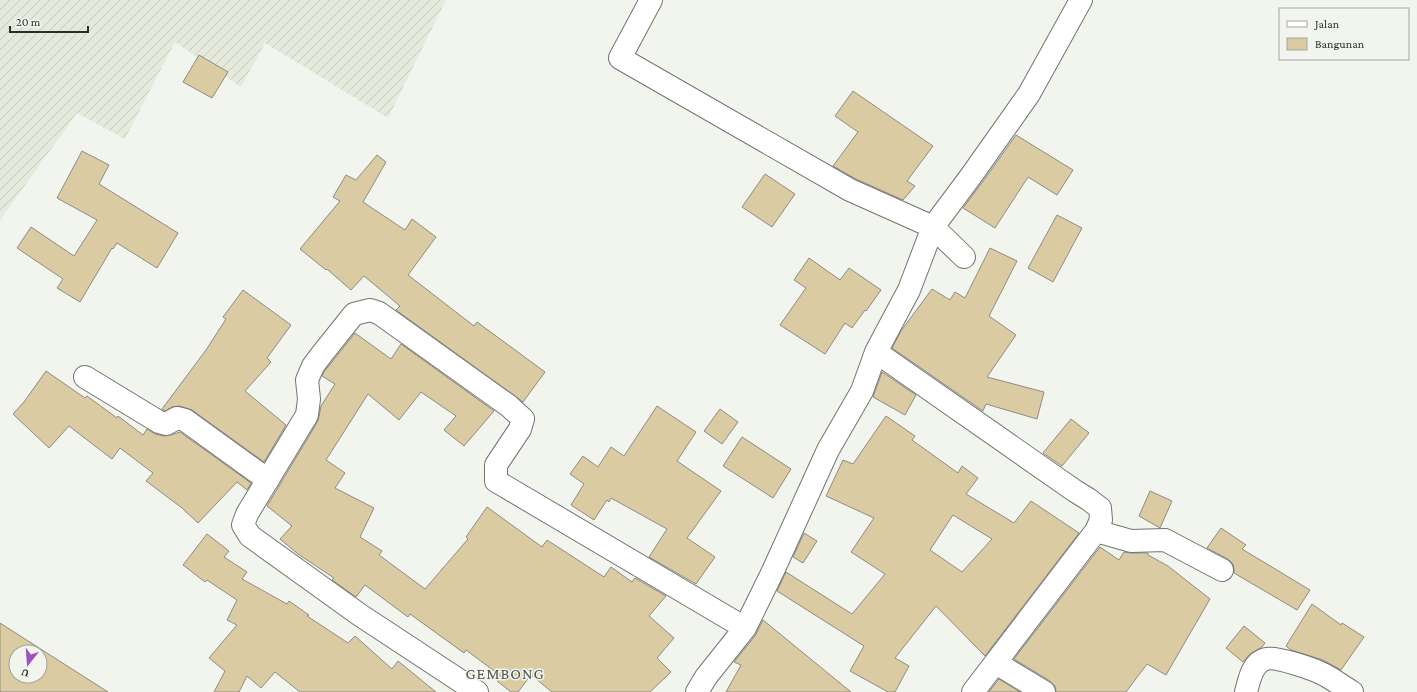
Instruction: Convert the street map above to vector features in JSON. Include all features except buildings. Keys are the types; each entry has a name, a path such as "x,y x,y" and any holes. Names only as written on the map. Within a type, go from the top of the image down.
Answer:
{"street":[{"path":"651,0 620,58 850,190 933,227 964,257"},
{"path":"697,692 706,677 745,628 773,571 828,450 862,391 876,352 908,290 933,227 1029,94 1081,0"},
{"path":"477,692 360,615 250,536 244,525 247,514 307,415 309,399 307,380 313,366 354,314 370,310 379,313 509,406 523,419 520,429 496,465 496,481 745,628"},
{"path":"876,352 1100,508 1101,520 1096,531 973,692"},
{"path":"85,377 159,422 166,424 177,418 185,420 268,480"},
{"path":"1096,531 1131,542 1165,540 1222,570"},
{"path":"1246,692 1249,678 1257,664 1266,659 1284,661 1322,674 1352,692"},
{"path":"996,663 1044,692"}],"shaded area":[{"path":"0,0 446,0 388,118 265,43 241,87 175,42 125,139 77,113 0,220"}],"district":[{"name":"GEMBONG","path":"505,673"}]}
